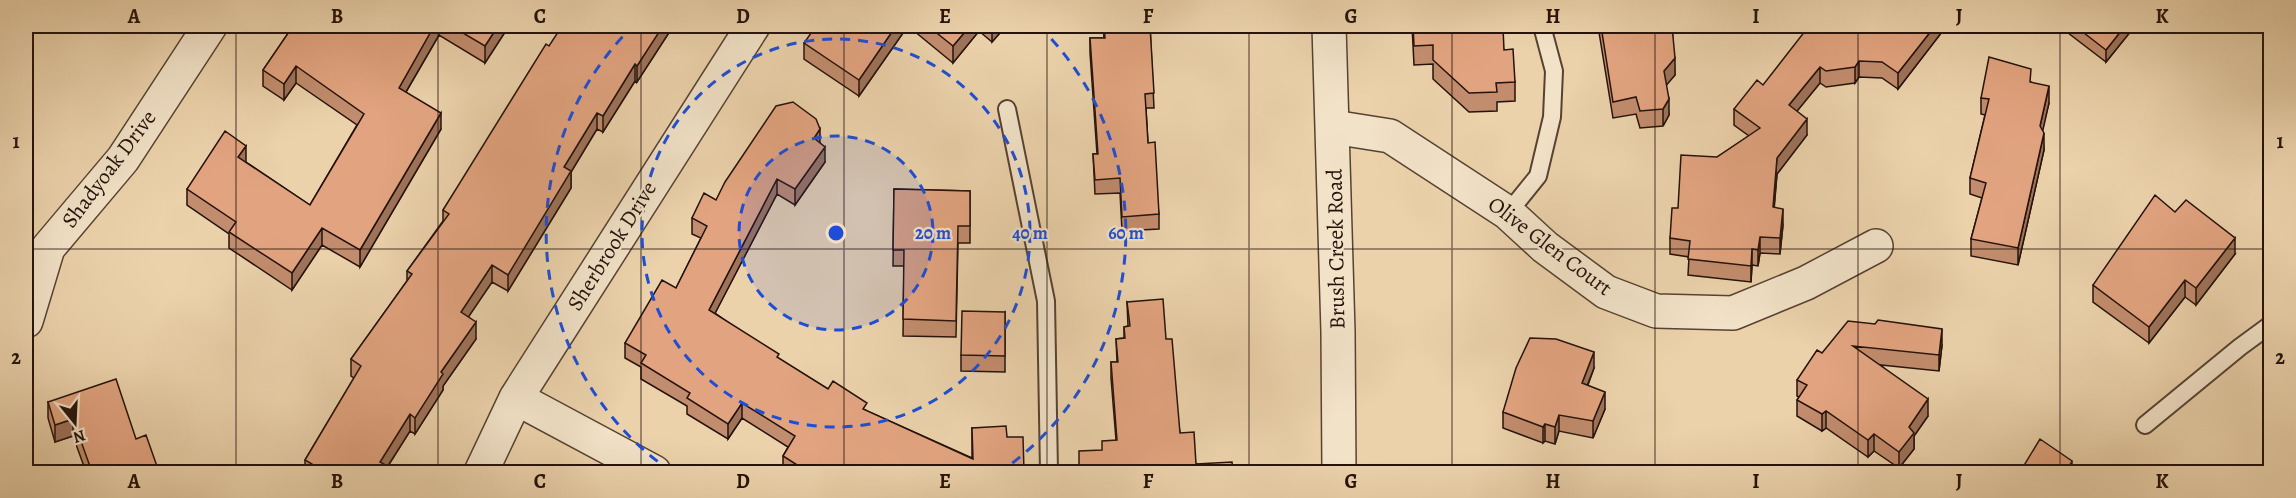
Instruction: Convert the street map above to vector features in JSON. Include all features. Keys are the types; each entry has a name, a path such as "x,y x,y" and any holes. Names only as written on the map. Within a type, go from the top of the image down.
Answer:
{"street":[{"name":"Shadyoak Drive","path":"26,321 48,248 123,159 210,26"},
{"name":"Sherbrook Drive","path":"481,472 516,398 753,26"},
{"name":"Brush Creek Road","path":"1329,26 1339,472"},
{"name":"Olive Glen Court","path":"1333,127 1390,135 1508,213 1545,247 1606,292 1656,311 1733,313 1806,283 1876,246"},
{"path":"516,398 654,472"}],"lane":[{"path":"1508,213 1538,176 1552,117 1554,71 1542,26"},
{"path":"1007,109 1046,301 1049,472"},
{"path":"2145,425 2240,347 2271,325"}],"building":[{"path":"293,26 434,26 399,88 441,113 360,250 322,228 292,273 229,232 236,222 187,189 225,131 246,146 238,157 310,205 364,114 296,66 284,84 263,70"},
{"path":"451,26 498,26 485,46"},
{"path":"562,26 663,26 637,66 635,64 603,116 597,113 564,167 571,171 508,275 492,265 461,312 476,322 441,372 443,374 415,418 410,414 380,462 394,470 393,472 308,472 312,464 305,460 361,366 351,359 412,274 407,271 449,214 443,210 546,44 549,46"},
{"path":"816,26 896,26 859,80 804,43"},
{"path":"928,26 970,26 953,46"},
{"path":"1104,26 1150,26 1154,93 1145,94 1148,143 1155,142 1159,214 1122,217 1120,178 1095,180 1093,154 1098,154 1090,38 1105,38"},
{"path":"1413,26 1497,26 1497,28 1503,28 1504,50 1513,49 1515,82 1496,83 1497,92 1469,93 1433,60 1433,45 1414,46"},
{"path":"1601,26 1672,26 1675,58 1664,71 1669,99 1663,109 1640,111 1636,97 1613,102"},
{"path":"1809,26 1935,26 1898,73 1882,62 1859,61 1855,67 1826,71 1820,67 1789,105 1807,119 1777,158 1773,207 1783,209 1780,238 1760,237 1758,250 1752,249 1751,266 1688,259 1690,241 1670,238 1672,208 1678,208 1681,155 1717,157 1760,128 1734,109 1757,80 1763,85"},
{"path":"2075,26 2125,26 2106,50"},
{"path":"1989,57 2031,69 2030,82 2049,86 2040,126 2044,133 2018,248 1971,239 1986,183 1970,178 1989,99 1981,98"},
{"path":"793,102 816,119 820,129 814,138 825,147 795,189 777,179 709,310 779,354 777,357 828,389 833,381 867,403 863,409 973,459 972,428 1006,426 1007,437 1023,437 1024,471 1079,467 1079,451 1102,450 1102,441 1117,440 1111,362 1118,362 1116,339 1125,338 1124,327 1130,326 1127,302 1163,299 1166,339 1172,339 1180,433 1194,432 1196,464 1232,462 1233,472 808,472 783,456 795,436 742,403 728,424 687,398 690,393 641,363 646,355 625,343 662,280 676,288 707,226 692,218 704,193 716,200 725,182 776,106"},
{"path":"894,189 970,191 970,226 958,226 956,321 903,319 904,250 893,250"},
{"path":"2155,195 2175,212 2186,200 2235,238 2196,288 2185,280 2149,327 2093,285"},
{"path":"962,311 1005,312 1005,356 961,355"},
{"path":"1878,320 1942,329 1939,355 1853,346 1928,399 1909,427 1914,433 1899,452 1874,434 1868,440 1826,411 1822,414 1797,400 1807,385 1797,380 1817,350 1822,353 1848,321 1875,324"},
{"path":"1530,338 1556,339 1594,352 1582,383 1605,392 1593,421 1559,415 1555,427 1545,424 1543,427 1503,412 1516,368"},
{"path":"116,379 136,439 146,435 159,472 92,472 73,419 55,425 48,402"},
{"path":"2040,439 2072,461 2066,472 2020,472"}]}
